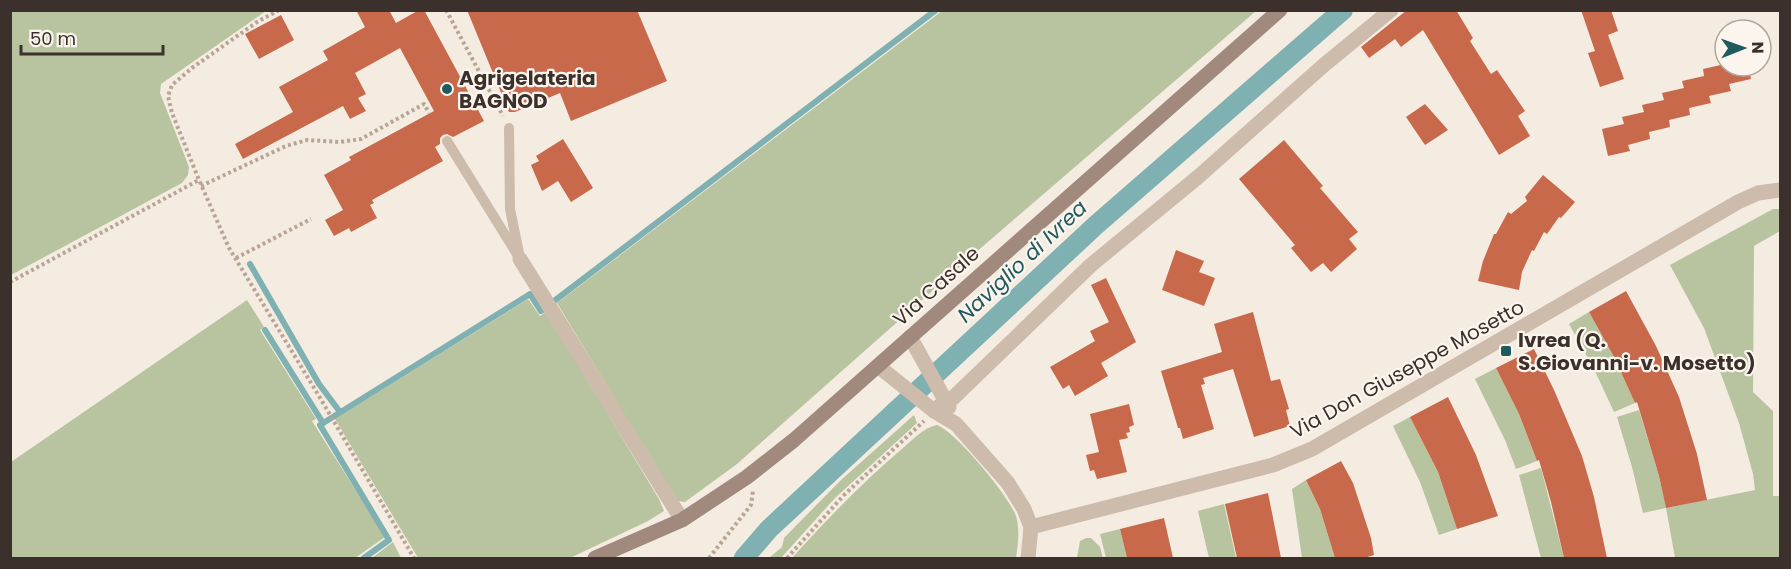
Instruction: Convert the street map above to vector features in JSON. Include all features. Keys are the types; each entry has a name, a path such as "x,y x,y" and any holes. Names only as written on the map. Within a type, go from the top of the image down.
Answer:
{"main road":[{"name":"Via Casale","path":"595,558 682,520 747,477 794,440 1280,10"}],"street":[{"path":"934,411 946,400 953,398 1091,265 1198,177 1316,72 1391,10"},
{"name":"Via Don Giuseppe Mosetto","path":"1030,527 1273,465 1312,449 1738,202 1758,193 1780,190"},
{"path":"520,259 682,520"},
{"path":"910,337 946,400 956,424 1017,495 1030,527 1028,558"},
{"path":"878,366 934,411 956,424"}],"lane":[{"path":"509,128 510,209 520,259"},
{"path":"447,141 520,259"}],"path":[{"path":"279,10 257,22 172,85 168,96 172,113 201,186 236,258 414,558"},
{"path":"446,10 509,128"},
{"path":"201,186 286,146 306,140 340,142 361,139 424,104 429,113"},
{"path":"10,282 199,180"},
{"path":"236,258 311,219"},
{"path":"788,558 845,494 934,411"},
{"path":"709,558 752,505 753,492 747,477"}],"green space":[{"path":"11,10 266,11 161,84 160,93 189,167 188,175 182,183 11,275"},
{"path":"942,11 1256,11 982,247 737,464 685,502 677,501 557,303"},
{"path":"1773,209 1780,209 1780,231 1754,246 1753,392 1773,411 1773,496 1780,496 1780,558 1675,558 1666,508 1755,490 1739,423 1704,328 1670,265"},
{"path":"528,299 540,316 546,312 659,499 664,511 570,558 418,558 335,419"},
{"path":"247,300 264,327 260,330 316,419 312,421 385,537 355,558 11,558 11,462"},
{"path":"1589,312 1614,357 1635,403 1614,412 1569,324"},
{"path":"1496,368 1519,414 1537,461 1516,469 1505,440 1475,379"},
{"path":"1639,410 1666,508 1643,513 1617,417"},
{"path":"914,415 917,423 835,498 781,558 769,558 782,547 784,538 841,480"},
{"path":"1410,417 1438,472 1457,529 1439,535 1420,482 1393,426"},
{"path":"937,425 946,430 968,452 993,480 1011,507 1018,526 1016,558 792,558 874,474 919,434"},
{"path":"1541,468 1564,558 1541,558 1519,475"},
{"path":"1306,480 1320,509 1335,558 1302,558 1292,489"},
{"path":"1224,504 1236,558 1209,558 1198,511"},
{"path":"1120,529 1127,558 1106,558 1100,534"},
{"path":"1091,538 1100,547 1103,558 1077,558 1080,541"},
{"path":"393,542 401,558 372,558"}],"building":[{"path":"356,10 389,10 396,23 419,10 424,10 484,121 453,137 443,135 440,138 440,144 435,147 443,161 372,200 374,203 370,205 377,218 351,232 349,228 334,236 325,220 343,210 324,175 351,160 349,157 434,111 400,48 355,73 366,94 358,98 366,111 350,119 343,106 243,159 235,144 293,112 279,87 328,60 323,51 365,27"},
{"path":"467,10 637,10 667,81 571,121 560,93 515,112 509,112"},
{"path":"1407,10 1456,10 1473,38 1470,41 1491,74 1497,70 1525,111 1518,116 1530,136 1499,155 1423,30 1401,47 1395,39 1369,58 1361,47"},
{"path":"1581,10 1611,10 1618,31 1608,35 1624,79 1600,87 1588,53 1595,51"},
{"path":"281,15 294,40 259,59 245,34"},
{"path":"1713,67 1713,78 1751,79 1729,84 1731,91 1709,96 1711,103 1689,108 1690,115 1669,120 1670,127 1649,132 1650,139 1628,145 1630,151 1608,156 1602,129 1624,124 1622,117 1644,112 1642,105 1664,100 1662,93 1684,88 1682,81 1704,76 1703,69"},
{"path":"1425,104 1448,130 1425,145 1406,117"},
{"path":"563,139 593,188 571,202 558,181 542,191 531,165 539,161 536,156"},
{"path":"1284,140 1323,186 1320,188 1358,232 1349,239 1357,249 1331,272 1323,263 1311,272 1291,248 1295,245 1239,179"},
{"path":"1543,175 1575,202 1561,218 1559,217 1547,234 1544,232 1534,251 1532,250 1522,272 1519,290 1478,281 1494,234 1508,212 1511,214 1527,201 1525,197"},
{"path":"1176,250 1204,261 1199,272 1215,278 1204,306 1162,290"},
{"path":"1106,278 1136,342 1101,363 1108,376 1075,396 1069,385 1063,389 1050,367 1095,341 1090,331 1109,322 1091,285"},
{"path":"1626,291 1656,346 1679,397 1697,454 1707,500 1666,508 1637,402 1635,403 1614,357 1589,312"},
{"path":"1253,312 1271,381 1280,379 1289,409 1286,410 1290,426 1254,437 1233,369 1203,378 1205,384 1201,385 1214,429 1183,439 1161,371 1222,352 1214,324"},
{"path":"1534,349 1582,456 1594,497 1607,558 1564,558 1539,460 1537,461 1519,414 1496,368"},
{"path":"1448,397 1476,455 1498,516 1457,529 1438,472 1410,417"},
{"path":"1129,404 1134,425 1129,427 1130,432 1126,433 1128,438 1119,440 1127,472 1097,479 1094,470 1090,471 1086,455 1099,452 1090,414"},
{"path":"1341,461 1353,483 1371,538 1374,555 1364,558 1335,558 1320,509 1306,480"},
{"path":"1268,493 1281,558 1237,558 1225,504"},
{"path":"1164,518 1173,558 1127,558 1120,529"}],"waterway":[{"path":"364,558 389,540 320,425 530,294 541,311 936,10"},
{"name":"Naviglio di Ivrea","path":"744,558 769,529 1096,225 1343,10"},
{"path":"250,264 319,384 340,412"},
{"path":"265,330 323,423"}],"place":[{"name":"Agrigelateria BAGNOD","path":"447,89"},
{"name":"Ivrea (Q. S.Giovanni-v. Mosetto)","path":"1506,351"}]}
